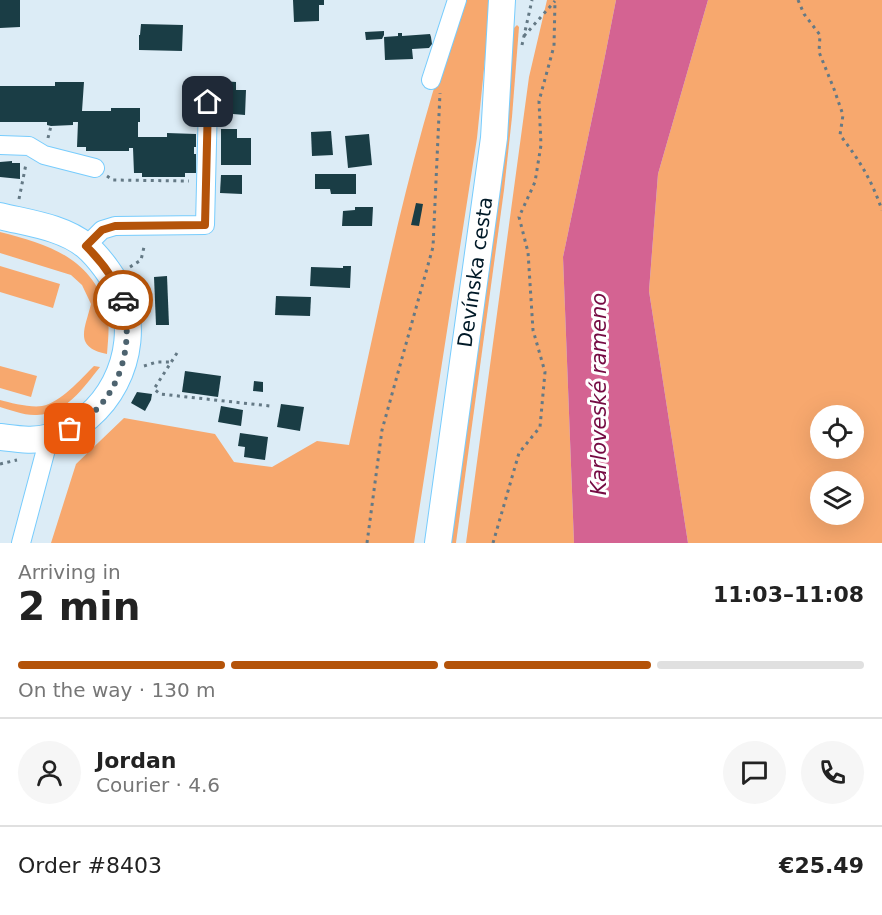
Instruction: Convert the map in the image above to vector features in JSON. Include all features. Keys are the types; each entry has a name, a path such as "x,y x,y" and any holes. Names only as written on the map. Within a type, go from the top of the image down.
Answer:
{"street":[{"path":"431,80 457,0"},
{"name":"Devínska cesta","path":"438,543 494,138 502,0"},
{"path":"86,246 102,230 115,226 205,225 208,102"},
{"path":"0,145 29,146 44,155 95,168"},
{"path":"0,437 25,440 49,438 79,425 95,412 113,388 124,360 128,331 123,300 113,278 99,259 86,246 9,208"},
{"path":"21,543 49,438"}],"path":[{"path":"532,0 522,38 555,1"},
{"path":"798,0 804,15 820,35 819,52 843,115 840,135 858,158 873,185 882,210"},
{"path":"493,543 519,453 540,427 545,372 533,330 528,252 519,217 536,182 541,145 539,101 554,46 555,1"},
{"path":"367,543 382,430 433,247 440,89 431,80"},
{"path":"9,208 29,146"},
{"path":"95,168 113,180 207,181"},
{"path":"130,267 141,260 144,247"},
{"path":"177,353 154,389 160,394 270,406"},
{"path":"144,366 157,362 171,362"},
{"path":"0,465 19,460"}],"shaded area":[{"path":"463,0 491,0 477,138 414,543 51,543 76,464 124,418 215,434 234,462 272,467 317,441 349,445 413,165 428,109"},
{"path":"547,0 616,0 563,257 574,543 466,543 529,77"},
{"path":"708,0 882,0 882,543 688,543 649,291 658,174"},
{"path":"517,25 519,27 512,117 504,190 456,543 449,543 512,30"},
{"path":"0,232 51,248 80,266 91,278 107,312 109,327 107,354 96,351 85,342 84,329 91,304 82,285 71,275 0,253"},
{"path":"0,266 60,284 53,308 0,292"},
{"path":"0,366 37,376 31,397 0,388"},
{"path":"94,366 100,367 73,398 57,410 47,414 32,415 0,407 0,400 32,406 49,404 70,390"}],"water":[{"name":"Karloveské rameno","path":"616,0 708,0 658,174 649,291 688,543 574,543 563,257"}],"building":[{"path":"0,0 20,0 20,27 0,28"},
{"path":"293,0 324,0 324,5 319,5 319,21 294,22"},
{"path":"141,24 183,25 182,51 139,50"},
{"path":"384,31 382,39 366,40 365,32"},
{"path":"398,33 402,33 402,36 430,34 432,44 429,48 412,49 413,59 385,60 384,37 398,36"},
{"path":"221,81 236,82 236,90 246,90 245,115 221,113"},
{"path":"55,82 84,82 82,111 140,108 138,137 167,137 167,133 196,134 194,154 196,154 196,173 185,173 185,177 142,177 142,173 134,173 133,148 129,148 129,151 86,151 86,147 77,147 78,122 73,122 73,125 51,126 47,125 47,122 0,122 0,86 55,86"},
{"path":"221,129 237,129 237,138 251,138 251,165 221,165"},
{"path":"331,131 333,155 312,156 311,132"},
{"path":"369,134 372,165 348,168 345,136"},
{"path":"12,161 12,163 20,163 20,179 0,177 0,162"},
{"path":"315,174 356,174 356,194 331,194 330,189 315,189"},
{"path":"221,175 242,175 242,194 220,193"},
{"path":"416,203 423,204 419,226 411,225"},
{"path":"355,207 373,207 372,226 342,226 343,211 355,210"},
{"path":"343,266 351,266 350,288 310,286 311,267 343,268"},
{"path":"167,276 169,325 156,325 154,277"},
{"path":"276,296 311,297 310,316 275,315"},
{"path":"185,371 221,376 218,397 182,392"},
{"path":"254,381 263,382 263,392 253,391"},
{"path":"137,392 152,394 145,411 131,403"},
{"path":"281,404 304,407 300,431 277,427"},
{"path":"221,406 243,410 241,426 218,422"},
{"path":"240,433 268,437 265,460 244,457 245,447 238,446"}],"way so far":[{"path":"70,429 95,412 119,376 128,331 123,300"}],"route":[{"path":"123,300 113,278 86,246 102,230 115,226 205,225 208,102"}]}
